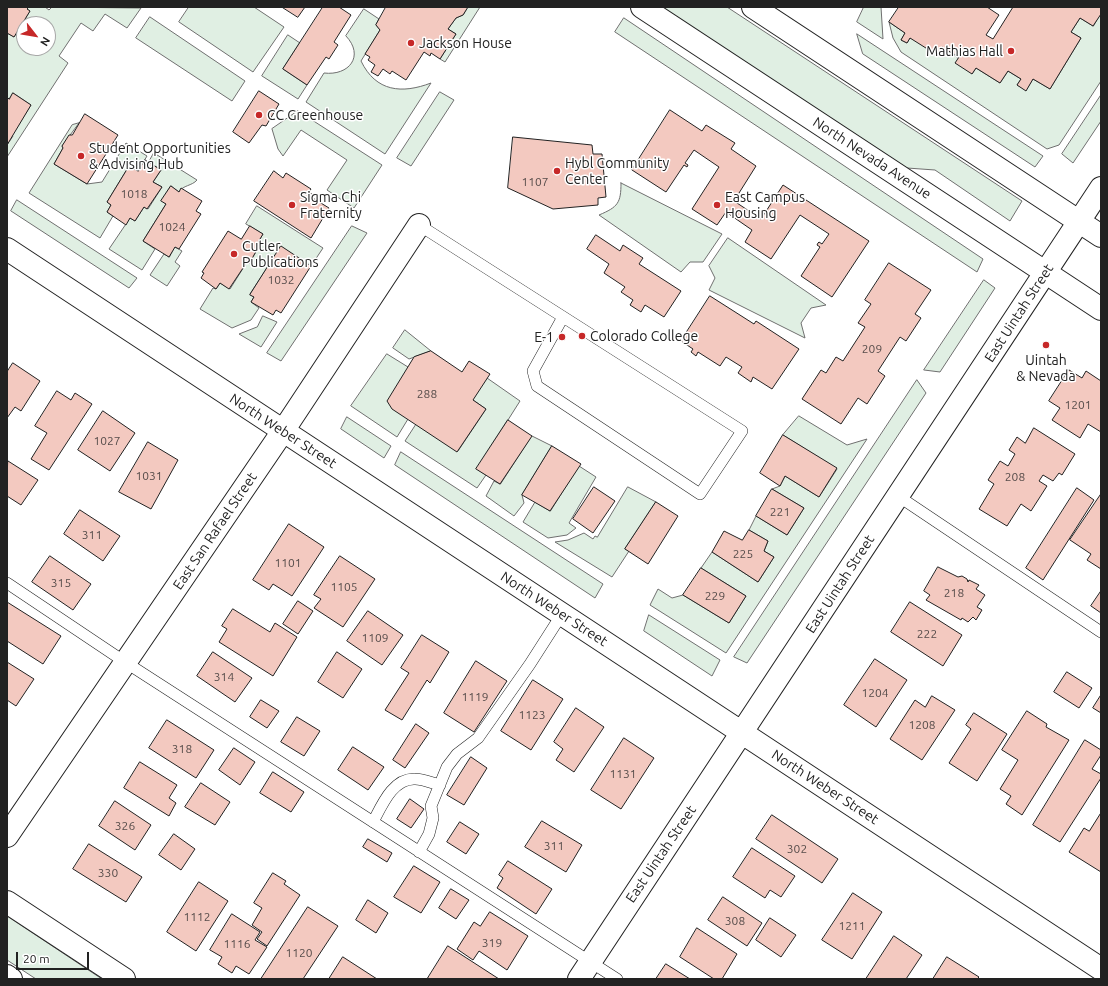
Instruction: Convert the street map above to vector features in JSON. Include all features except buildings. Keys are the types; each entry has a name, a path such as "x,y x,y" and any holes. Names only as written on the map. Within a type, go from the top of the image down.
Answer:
{"street":[{"name":"North Nevada Avenue","path":"642,7 1101,309"},
{"path":"753,7 1101,236"},
{"name":"East Uintah Street","path":"584,970 743,732 1101,188"},
{"name":"East San Rafael Street","path":"7,836 283,431 419,225"},
{"name":"North Weber Street","path":"7,249 1101,969"},
{"path":"7,902 124,979"},
{"path":"7,976 11,979"}],"lane":[{"path":"419,225 742,431 700,494 537,386 533,371 563,317"},
{"path":"898,496 1101,632"},
{"path":"7,583 125,662 419,852 584,970 617,979"},
{"path":"419,852 429,834 433,818 431,806 447,767 454,758 478,738 530,664 562,614"},
{"path":"373,822 390,792 406,780 416,779 440,785"}],"green space":[{"path":"29,7 45,7 49,10 52,7 141,8 127,28 105,14 93,31 81,23 59,56 68,63 7,157 7,145 31,105 13,93 9,99 7,97 7,33 14,37 16,34 16,56 56,56 56,16 27,16 30,11 27,9"},
{"path":"189,7 254,7 284,27 253,72 179,22"},
{"path":"468,7 480,7 445,62 440,59 456,34 448,29 456,18 463,15"},
{"path":"662,7 727,7 1022,201 1010,221 935,170 907,168"},
{"path":"864,7 881,7 883,39 857,22"},
{"path":"364,9 379,19 376,25 380,30 361,61 374,79 391,88 400,89 410,89 431,83 385,154 306,102 324,73 341,71 352,63 354,51 352,43 346,36"},
{"path":"1101,13 1101,81 1059,145 1047,149 901,52 893,38 889,22 905,33 901,40 907,43 910,38 930,43 945,49 952,53 965,65 972,74 976,68 1000,83 1008,71 1021,79 1017,85 1026,90 1033,79 1050,89 1081,38 1071,32 1080,18 1093,26"},
{"path":"150,17 245,81 232,101 136,38"},
{"path":"624,18 983,259 977,272 615,32"},
{"path":"857,34 1043,156 1035,167 863,54"},
{"path":"288,35 300,43 283,69 307,85 298,99 262,76"},
{"path":"440,92 454,100 411,166 397,158"},
{"path":"1101,95 1101,121 1073,163 1062,154"},
{"path":"298,111 382,165 354,208 327,190 347,160 301,130 283,156 278,149 272,129"},
{"path":"79,123 62,146 63,148 54,164 87,184 102,182 126,143 147,156 138,171 129,166 107,202 111,205 107,212 113,216 100,238 29,193 72,125"},
{"path":"154,153 197,180 179,192 171,186 162,201 166,204 143,241 155,249 142,270 109,249 130,218 135,221 144,207 148,209 162,187 153,182 161,170 149,162"},
{"path":"621,183 722,234 703,262 690,262 681,272 599,215 617,204 620,195"},
{"path":"17,200 137,278 129,288 11,211"},
{"path":"257,206 323,248 311,266 281,247 250,294 254,297 251,302 259,308 251,320 232,328 200,309 213,288 216,289 220,283 230,289 247,262 249,263 259,247 257,244 263,234 246,224"},
{"path":"352,226 367,233 281,361 267,353"},
{"path":"728,238 826,305 811,308 801,323 805,338 709,290 715,278 709,266"},
{"path":"175,247 182,251 175,262 180,266 167,286 150,275 164,254 169,257"},
{"path":"984,280 995,288 940,372 924,370"},
{"path":"263,316 277,322 261,347 239,334 257,327"},
{"path":"405,330 431,351 409,359 393,348"},
{"path":"387,354 408,367 408,419 397,437 351,406"},
{"path":"487,378 520,401 477,469 486,475 477,488 405,441 416,424 458,451 486,409 473,400"},
{"path":"917,380 926,393 747,663 734,657"},
{"path":"799,416 847,445 867,439 726,653 650,605 658,589 672,598 683,595 729,623 746,596 701,568 712,552 758,582 774,557 764,551 768,541 749,530 756,516 787,535 804,508 772,489 780,486 785,476 819,497 837,469 783,435"},
{"path":"347,417 391,446 384,458 341,429"},
{"path":"532,436 552,446 522,495 524,503 514,516 486,496 494,481 500,484"},
{"path":"401,452 603,584 595,598 395,465"},
{"path":"579,466 596,477 569,523 576,528 567,535 548,538 523,522 535,502 550,511"},
{"path":"628,487 656,502 625,549 629,551 612,577 555,542 568,540 584,533 593,539 595,536 597,537"},
{"path":"649,615 720,660 712,676 644,631"},
{"path":"7,916 102,979 36,979 7,960"}],"place":[{"name":"Jackson House","path":"411,43"},
{"name":"Mathias Hall","path":"1011,51"},
{"name":"CC Greenhouse","path":"259,115"},
{"name":"Student Opportunities & Advising Hub","path":"81,156"},
{"name":"Hybl Community Center","path":"557,171"},
{"name":"Sigma Chi Fraternity","path":"292,205"},
{"name":"East Campus Housing","path":"717,205"},
{"name":"Cutler Publications","path":"234,254"},
{"name":"Colorado College","path":"582,336"},
{"name":"E-1","path":"562,337"},
{"name":"Uintah & Nevada","path":"1046,345"}]}
